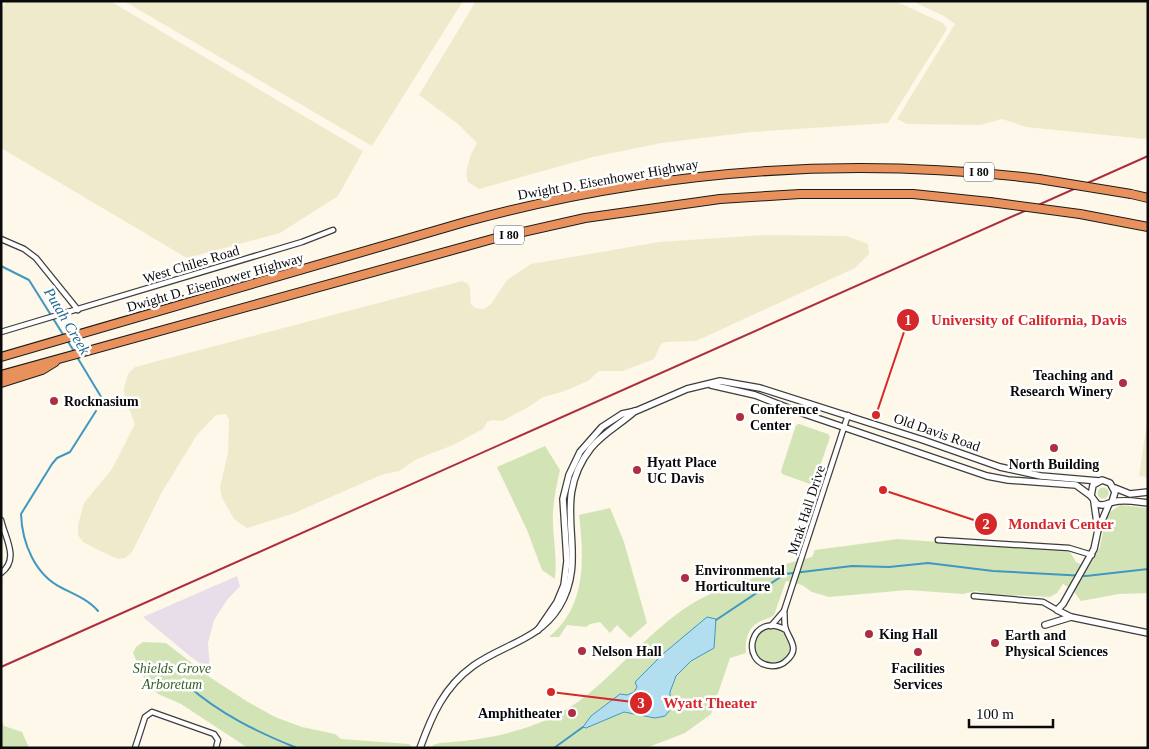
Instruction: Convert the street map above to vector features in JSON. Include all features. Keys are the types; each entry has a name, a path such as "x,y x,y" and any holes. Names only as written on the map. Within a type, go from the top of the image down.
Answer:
{"highway":[{"name":"Dwight D. Eisenhower Highway","path":"1,357 488,216 616,188 695,176 806,168 917,168 1040,179 1148,198"},
{"name":"I 80","path":"1,375 496,238 626,211 720,199 800,194 904,194 990,202 1080,214 1148,227"},
{"path":"1,383 42,370 60,360"}],"street":[{"name":"West Chiles Road","path":"1,332 302,242 333,230"},
{"path":"1,239 24,249 36,258 78,310"},
{"name":"Old Davis Road","path":"420,748 436,707 454,682 474,665 525,639 543,627 559,608 570,581 573,562 570,501 578,470 598,440 636,410 687,389 720,381 760,388 1016,471 1099,481"},
{"name":"Old Davis Road","path":"711,384 755,395 987,476 1008,480 1076,485 1090,496"},
{"name":"Mrak Hall Drive","path":"771,626 784,611 848,415"},
{"path":"1098,530 1094,502 1090,496 1093,485 1099,481 1106,481 1114,488 1130,494 1148,492"},
{"path":"1057,610 1092,555 1098,530 1115,496 1114,488"},
{"path":"1094,502 1101,506 1110,503 1148,503"},
{"path":"1,520 11,559 1,573"},
{"path":"938,540 1069,548 1092,555"},
{"path":"974,596 1043,602 1071,617 1148,633"},
{"name":"Mrak Hall Drive","path":"784,611 786,630"},
{"path":"1045,625 1071,617"},
{"path":"771,626 786,630 793,642 790,657 780,665 764,664 753,653 752,639 760,629 771,626"},
{"path":"134,748 145,717 152,712 214,734 218,740 216,748"}],"shaded area":[{"path":"7,1 110,1 363,151 338,196 280,233 187,258 1,148 1,10"},
{"path":"124,1 463,1 372,146"},
{"path":"476,1 895,1 943,23 947,29 888,123 752,132 661,143 593,157 479,189 468,182 466,173 471,154 477,143 458,124 419,95"},
{"path":"912,1 1148,1 1148,134 1145,139 1026,127 1002,119 980,125 907,124 897,119 955,24 944,16"},
{"path":"765,235 846,236 868,244 869,254 855,268 696,341 666,342 661,344 654,359 623,371 599,371 588,381 562,392 543,397 502,421 493,420 487,422 483,429 453,445 417,459 399,471 381,475 292,514 247,528 234,519 222,498 220,487 228,453 229,420 226,414 216,415 197,435 162,492 132,552 125,558 118,559 83,542 78,535 78,525 84,503 112,469 135,424 125,399 124,388 128,374 135,367 462,281 468,284 470,289 471,304 475,308 484,309 491,304 507,280 531,264 659,242"},
{"path":"1148,416 1148,477 1139,476"},
{"path":"237,576 240,586 227,600 214,620 208,643 210,670 191,657 143,617"}],"green space":[{"path":"799,424 828,434 830,437 815,481 810,484 782,474 781,471 796,425"},
{"path":"545,446 560,470 553,511 556,559 555,579 542,570 527,530 497,467"},
{"path":"1103,487 1109,493 1103,499 1097,493"},
{"path":"1120,505 1148,508 1148,593 1119,594 1081,601 1072,589 1063,584 1057,593 1050,597 990,594 976,591 963,594 908,590 829,597 812,592 802,585 786,581 774,615 759,622 749,631 746,653 730,658 711,714 685,733 646,748 432,748 433,745 440,743 479,739 517,731 571,707 587,695 656,631 688,606 745,577 748,580 785,564 812,557 815,550 898,539 1070,552 1076,562 1088,568 1100,547 1106,515"},
{"path":"610,508 624,542 647,623 630,638 617,625 610,633 600,622 586,627 567,625 559,637 549,637 561,625 577,596 582,564 579,515"},
{"path":"772,628 785,633 790,646 785,659 772,664 759,659 754,646 759,633"},
{"name":"Shields Grove Arboretum","path":"143,642 166,643 211,678 275,717 302,727 335,734 341,739 409,744 413,748 248,748 181,704 158,694 145,680 133,653 136,647"},
{"path":"1,720 4,726 22,732 29,748 1,748"}],"water":[{"path":"707,617 716,619 714,648 691,661 676,676 670,692 670,710 665,716 655,718 624,712 586,728 583,727 591,716 620,694 627,695 634,692 637,687 635,682 664,653"}],"waterway":[{"name":"Putah Creek","path":"1,266 29,280 64,336"},
{"name":"Putah Creek","path":"67,340 75,353"},
{"name":"Putah Creek","path":"77,357 103,400"},
{"name":"Putah Creek","path":"96,411 70,452 57,458 52,464 21,514 27,547 37,567 53,582 86,600 98,611"},
{"path":"716,620 785,574 852,566 889,567 928,563 993,571 1086,576 1148,569"},
{"path":"187,685 212,705 239,721 297,748"},
{"path":"554,748 583,727"}],"railway":[{"path":"1,667 1148,156"}],"place":[{"name":"Teaching and Research Winery","path":"1123,383"},
{"name":"Rocknasium","path":"54,401"},
{"name":"University of California, Davis","path":"876,415"},
{"name":"Conference Center","path":"740,417"},
{"name":"North Building","path":"1054,448"},
{"name":"Hyatt Place UC Davis","path":"637,470"},
{"name":"Mondavi Center","path":"883,490"},
{"name":"Environmental Horticulture","path":"685,578"},
{"name":"King Hall","path":"869,634"},
{"name":"Earth and Physical Sciences","path":"995,643"},
{"name":"Nelson Hall","path":"582,651"},
{"name":"Facilities Services","path":"918,652"},
{"name":"Wyatt Theater","path":"551,692"},
{"name":"Amphitheater","path":"572,713"}]}
